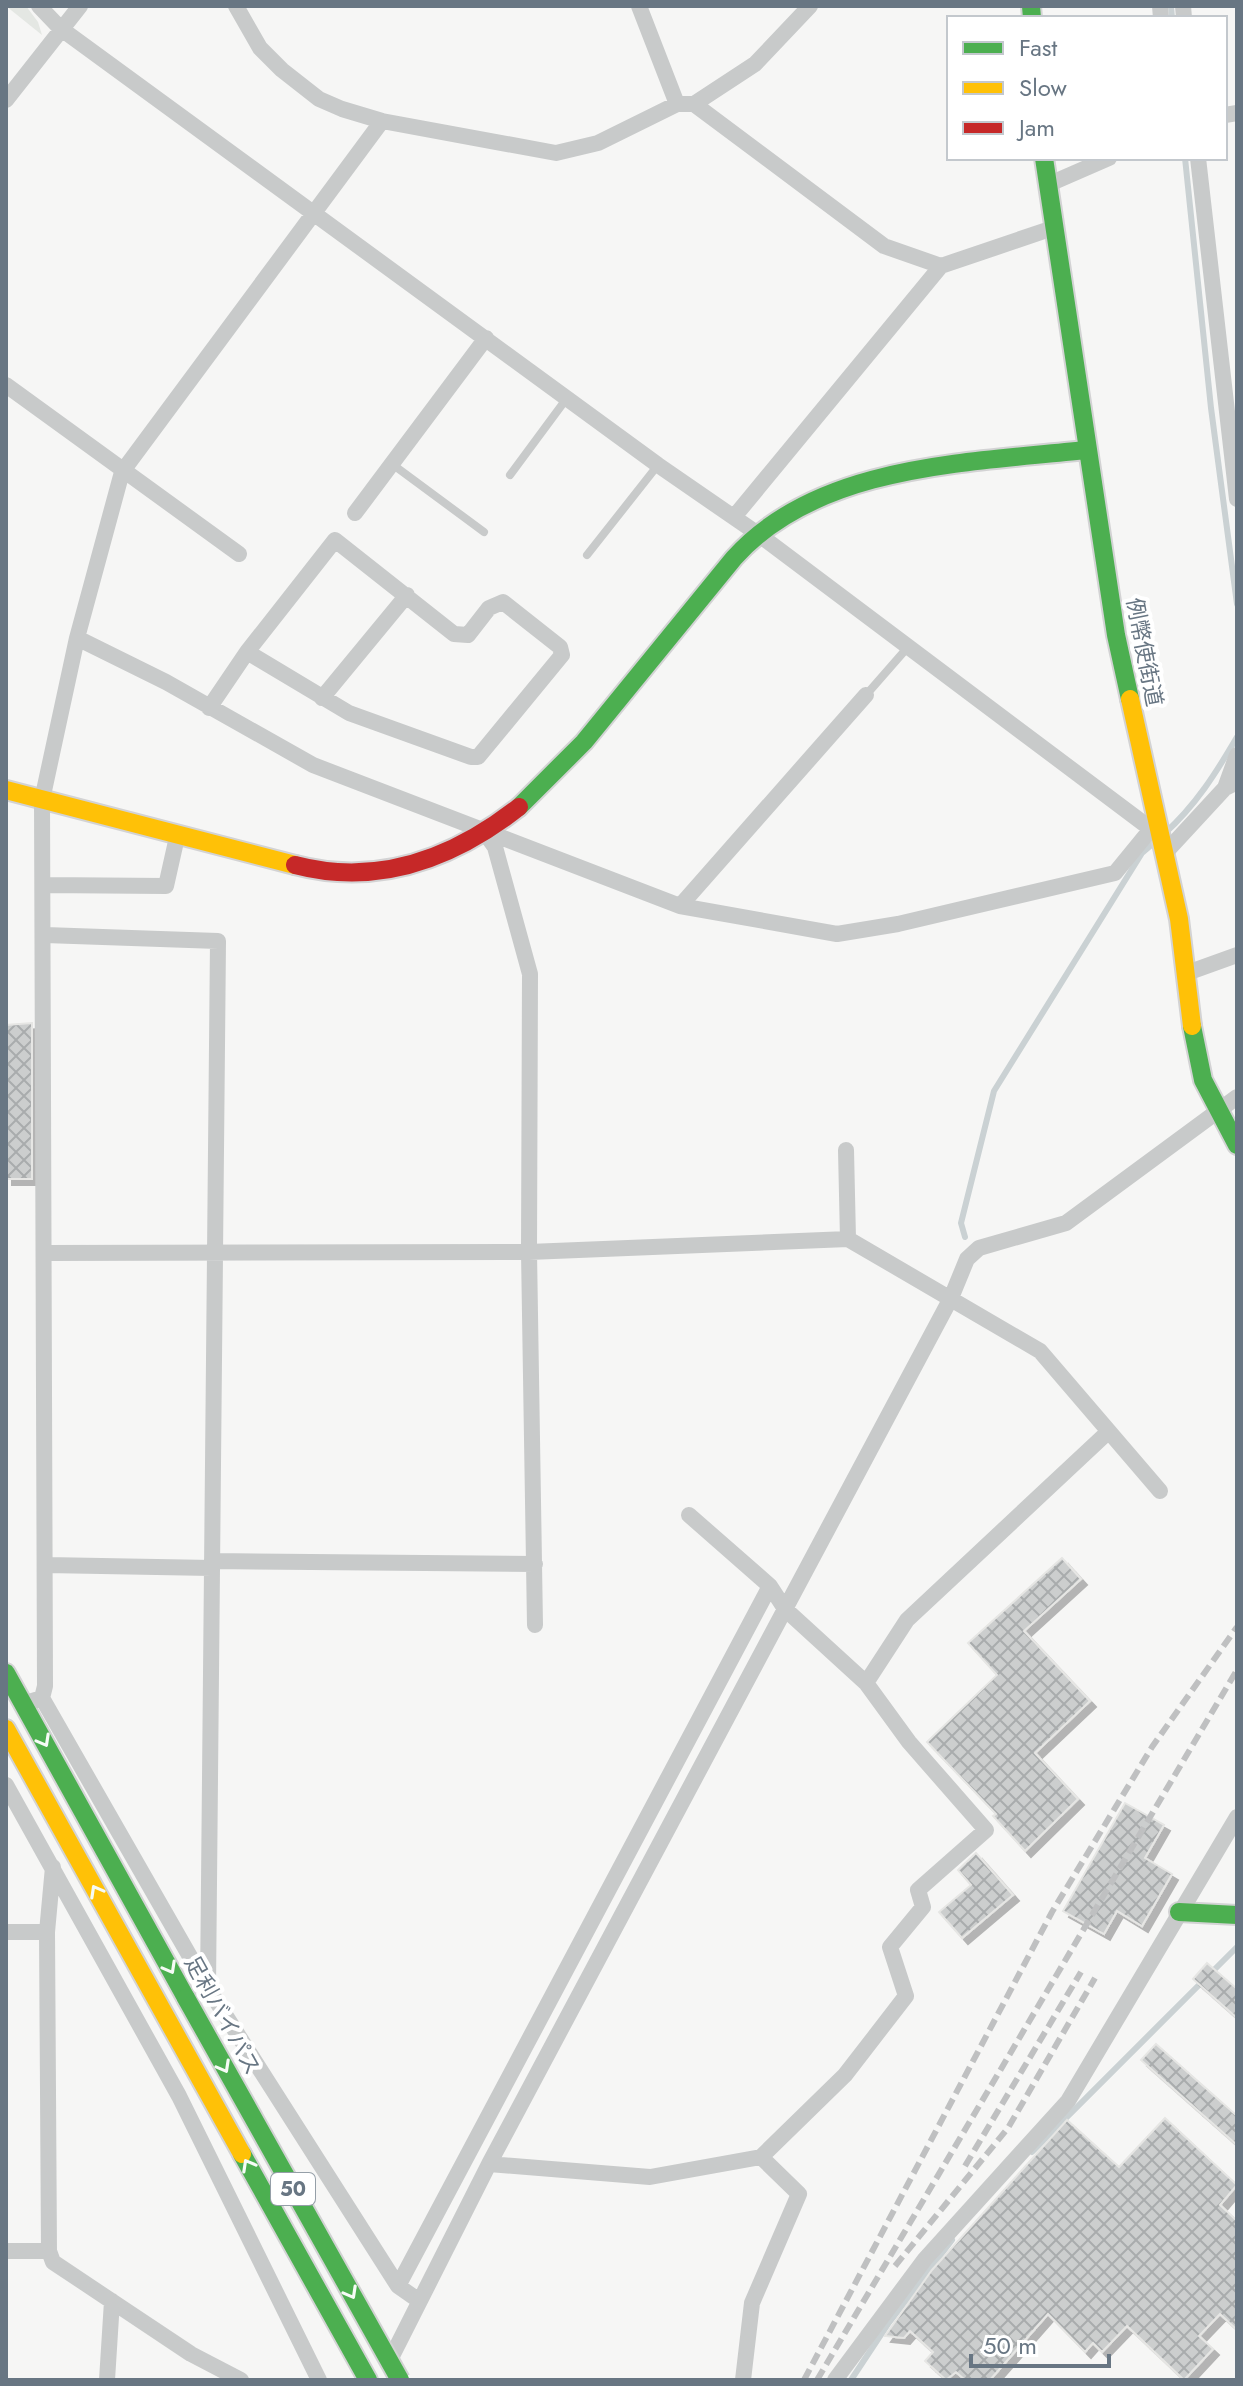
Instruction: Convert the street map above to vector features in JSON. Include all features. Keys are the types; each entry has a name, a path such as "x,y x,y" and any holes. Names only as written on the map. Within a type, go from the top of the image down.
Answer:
{"main road":[{"name":"例幣使街道","path":"1044,160 1085,450 1116,635 1159,842 1179,919 1198,1063 1218,1111 1237,1145"},
{"path":"6,790 177,837 314,870 353,871 420,862 456,851 519,811 758,534 819,496 863,482 932,469 1085,450"},
{"name":"足利バイパス","path":"6,1673 400,2380"},
{"name":"50","path":"6,1729 368,2380"},
{"path":"1179,1912 1237,1915"}],"street":[{"path":"39,6 60,28 909,646 1159,842"},
{"path":"6,100 80,6"},
{"path":"236,6 260,48 319,99 382,121 556,153 598,143 686,104 755,64 810,6"},
{"path":"639,6 686,104 884,246 941,266"},
{"path":"382,121 122,472 77,638 42,800 46,1565 42,1698 208,1988 398,2286 418,2300"},
{"path":"1047,185 1104,160"},
{"path":"1198,160 1237,499"},
{"path":"734,517 941,266 1053,228"},
{"path":"355,513 486,338"},
{"path":"6,385 239,554"},
{"path":"209,708 247,652 335,540 462,637 495,603 503,602 560,647 562,655 478,757 360,717 322,698 247,652"},
{"path":"322,698 407,595"},
{"path":"77,638 313,765 485,833 680,906 837,934 898,924 1115,873 1231,785 1237,755"},
{"path":"680,906 866,695"},
{"path":"485,833 495,847 530,974 529,1252 535,1625"},
{"path":"43,885 166,886 177,837"},
{"path":"45,935 218,941 208,1988"},
{"path":"1187,973 1237,955"},
{"path":"381,2380 418,2300 489,2164 951,1298 967,1259 979,1248 1066,1223 1237,1097"},
{"path":"846,1150 848,1239"},
{"path":"45,1253 529,1252 848,1239 1040,1351 1160,1491"},
{"path":"866,1683 907,1620 1108,1432"},
{"path":"489,2164 650,2177 761,2157 845,2075 906,1996 890,1947 923,1907 918,1890 986,1830 909,1742 866,1683 785,1609 770,1586 689,1515"},
{"path":"46,1565 535,1564"},
{"path":"398,2286 770,1586"},
{"path":"23,1704 42,1698"},
{"path":"6,1785 179,2096 319,2380"},
{"path":"835,2380 925,2259 1068,2101 1237,1817"},
{"path":"53,1866 47,1932 49,2251 53,2262 191,2354 241,2380"},
{"path":"6,1932 47,1932"},
{"path":"743,2380 752,2303 799,2194 761,2157"},
{"path":"6,2251 49,2251"},
{"path":"107,2380 112,2301"},
{"path":"306,2380 309,2356"}],"lane":[{"path":"510,475 567,398"},
{"path":"392,464 484,532"},
{"path":"587,555 658,465"},
{"path":"866,695 909,646"}],"shaded area":[{"path":"6,6 26,6 38,22 42,35"}],"building":[{"path":"32,1023 32,1179 6,1179 6,1025"},
{"path":"1062,1558 1081,1579 1024,1631 1090,1701 1035,1753 1078,1799 1025,1851 993,1816 996,1814 927,1742 997,1675 968,1643"},
{"path":"1125,1803 1164,1825 1145,1858 1172,1874 1142,1926 1117,1911 1104,1934 1063,1911"},
{"path":"976,1853 1013,1895 962,1938 939,1912 971,1885 958,1870"},
{"path":"1207,1963 1237,1989 1237,2018 1193,1979"},
{"path":"1156,2044 1237,2116 1237,2145 1141,2060"},
{"path":"1165,2118 1237,2185 1220,2205 1237,2221 1237,2330 1220,2314 1199,2336 1213,2349 1184,2380 1127,2326 1102,2352 1093,2343 1085,2352 1048,2314 990,2380 965,2380 956,2372 946,2380 925,2361 933,2352 910,2331 904,2338 885,2336 932,2270 1067,2120 1119,2167"}],"waterway":[{"path":"1171,6 1172,16"},
{"path":"1185,160 1211,408 1237,604"},
{"path":"1164,834 1205,788 1237,737"},
{"path":"965,1237 961,1223 994,1091 1142,853 1156,841"},
{"path":"1032,2152 1237,1947"},
{"path":"851,2380 888,2324 952,2240"}],"railway":[{"path":"804,2380 1052,1912 1152,1747 1237,1627"},
{"path":"817,2380 1237,1670"},
{"path":"965,2166 1081,1972"},
{"path":"895,2266 1008,2128 1095,1978"}],"traffic: fast":[{"path":"1031,6 1032,16"},
{"path":"1044,160 1116,635 1130,699"},
{"path":"519,807 584,742 734,558 768,527 808,503 851,486 898,474 945,465 1085,450"},
{"path":"1192,1026 1203,1080 1237,1145"},
{"path":"6,1673 186,1998"},
{"path":"1179,1912 1237,1915"},
{"path":"186,1998 400,2380"},
{"path":"242,2154 368,2380"}],"traffic: slow":[{"path":"1130,699 1179,919 1192,1026"},
{"path":"6,790 295,865"},
{"path":"6,1729 242,2154"}],"traffic: jam":[{"path":"295,865 326,871 356,872 386,870 414,863 468,841 519,807"}]}
